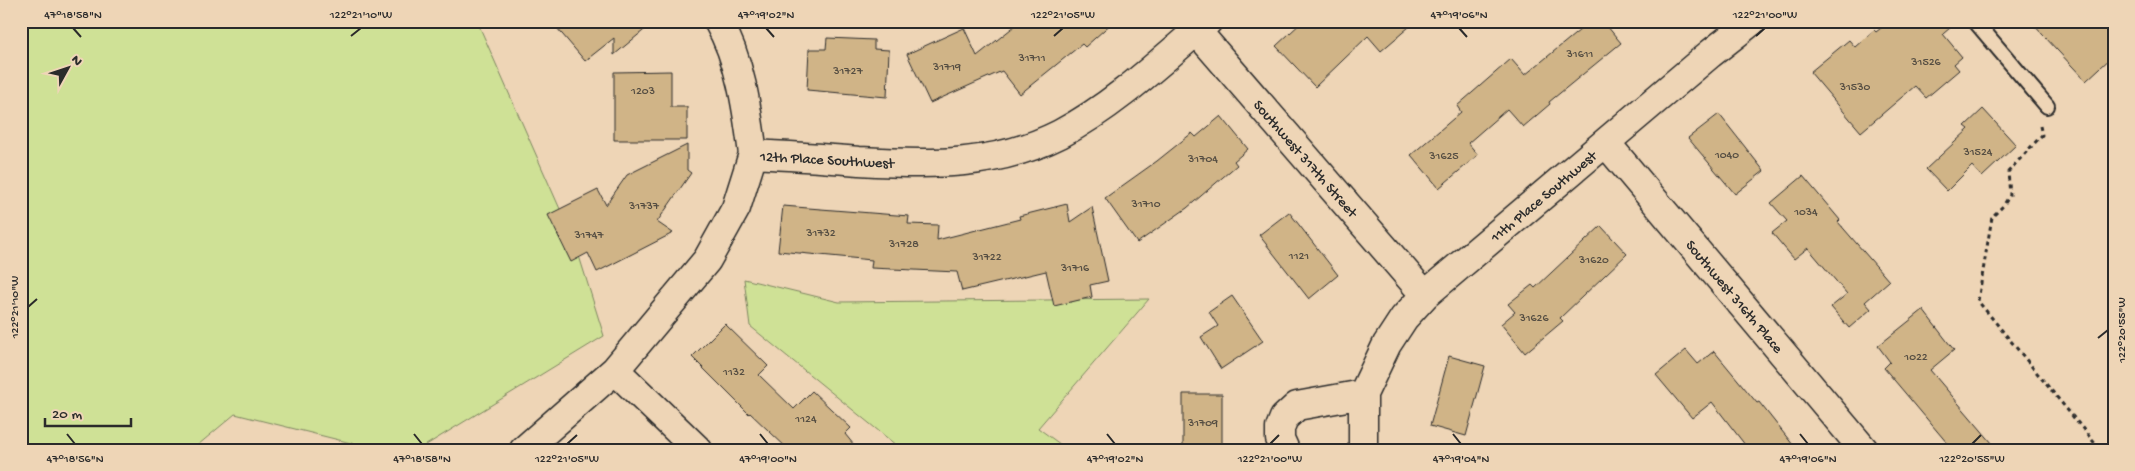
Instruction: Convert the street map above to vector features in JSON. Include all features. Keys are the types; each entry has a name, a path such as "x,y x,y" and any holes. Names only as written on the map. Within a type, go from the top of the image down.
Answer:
{"street":[{"path":"718,21 736,62 746,106 753,154"},
{"name":"11th Place Southwest","path":"1363,450 1363,394 1387,344 1404,318 1425,295 1710,54 1752,21"},
{"name":"12th Place Southwest","path":"524,450 615,370 707,260 736,208 753,154 906,163 954,163 990,158 1023,149 1059,134 1095,112 1134,83 1197,25"},
{"name":"Southwest 317th Street","path":"1197,25 1425,295"},
{"name":"Southwest 316th Place","path":"1606,143 1864,450"},
{"path":"615,370 698,450"},
{"path":"1285,450 1280,439 1280,428 1284,418 1297,406 1363,394"}],"lane":[{"path":"1975,21 2047,106"}],"path":[{"path":"2037,119 2042,135 2008,172 2010,195 2003,206 1992,217 1978,301 2102,450"}],"green space":[{"path":"21,21 477,21 575,243 604,336 418,450 379,450 235,414 192,450 21,450"},
{"path":"744,279 839,302 1149,299 1038,428 1068,450 902,450 750,326"}],"building":[{"path":"551,21 655,21 614,55 614,38 585,61"},
{"path":"1021,21 1114,21 1085,47 1082,44 1020,94 1002,71 930,103 907,54 964,28 977,56"},
{"path":"1303,21 1416,21 1381,51 1368,36 1315,87 1276,46"},
{"path":"1591,21 1603,21 1621,43 1549,102 1550,104 1523,127 1507,109 1468,143 1478,155 1439,188 1411,155 1461,112 1457,106 1511,59 1525,75"},
{"path":"1890,21 1958,21 1943,34 1962,57 1954,64 1959,70 1926,98 1915,86 1861,132 1810,72 1849,40 1855,47 1874,30 1876,32"},
{"path":"2030,21 2114,21 2114,55 2086,81"},
{"path":"827,38 874,40 874,49 889,50 887,97 807,90 809,49 826,49"},
{"path":"671,71 671,107 687,107 687,140 614,140 614,72"},
{"path":"1983,109 2016,145 1982,177 1972,166 1947,191 1926,169 1969,129 1965,126"},
{"path":"1719,114 1764,171 1735,194 1688,138"},
{"path":"1221,116 1248,149 1234,161 1237,165 1187,208 1137,243 1105,198 1192,133 1196,137"},
{"path":"687,145 687,170 691,173 657,222 673,233 597,272 588,253 571,262 548,215 598,190 606,205 627,175"},
{"path":"1803,176 1840,220 1838,222 1889,281 1865,302 1871,309 1849,328 1831,307 1847,294 1808,248 1794,259 1772,233 1787,221 1771,203"},
{"path":"1067,204 1070,222 1092,207 1108,281 1090,285 1092,297 1054,306 1046,271 962,291 957,272 871,268 872,260 778,251 783,206 909,216 908,224 938,225 937,240 1020,219 1019,216"},
{"path":"1289,212 1338,275 1309,299 1259,235"},
{"path":"1601,226 1627,254 1560,318 1563,321 1525,353 1501,324 1515,312 1508,304 1532,285 1535,288"},
{"path":"1232,296 1263,341 1221,369 1201,337 1218,326 1209,312"},
{"path":"1923,310 1954,350 1930,370 1998,450 1953,450 1884,368 1890,362 1878,346"},
{"path":"725,324 768,366 759,375 794,409 812,391 851,428 845,434 858,450 789,450 749,414 692,357"},
{"path":"1686,350 1698,364 1714,351 1757,403 1759,402 1797,450 1749,450 1712,402 1692,418 1656,375"},
{"path":"1449,356 1485,366 1466,436 1430,426"},
{"path":"1183,394 1222,394 1222,449 1183,449"}]}
